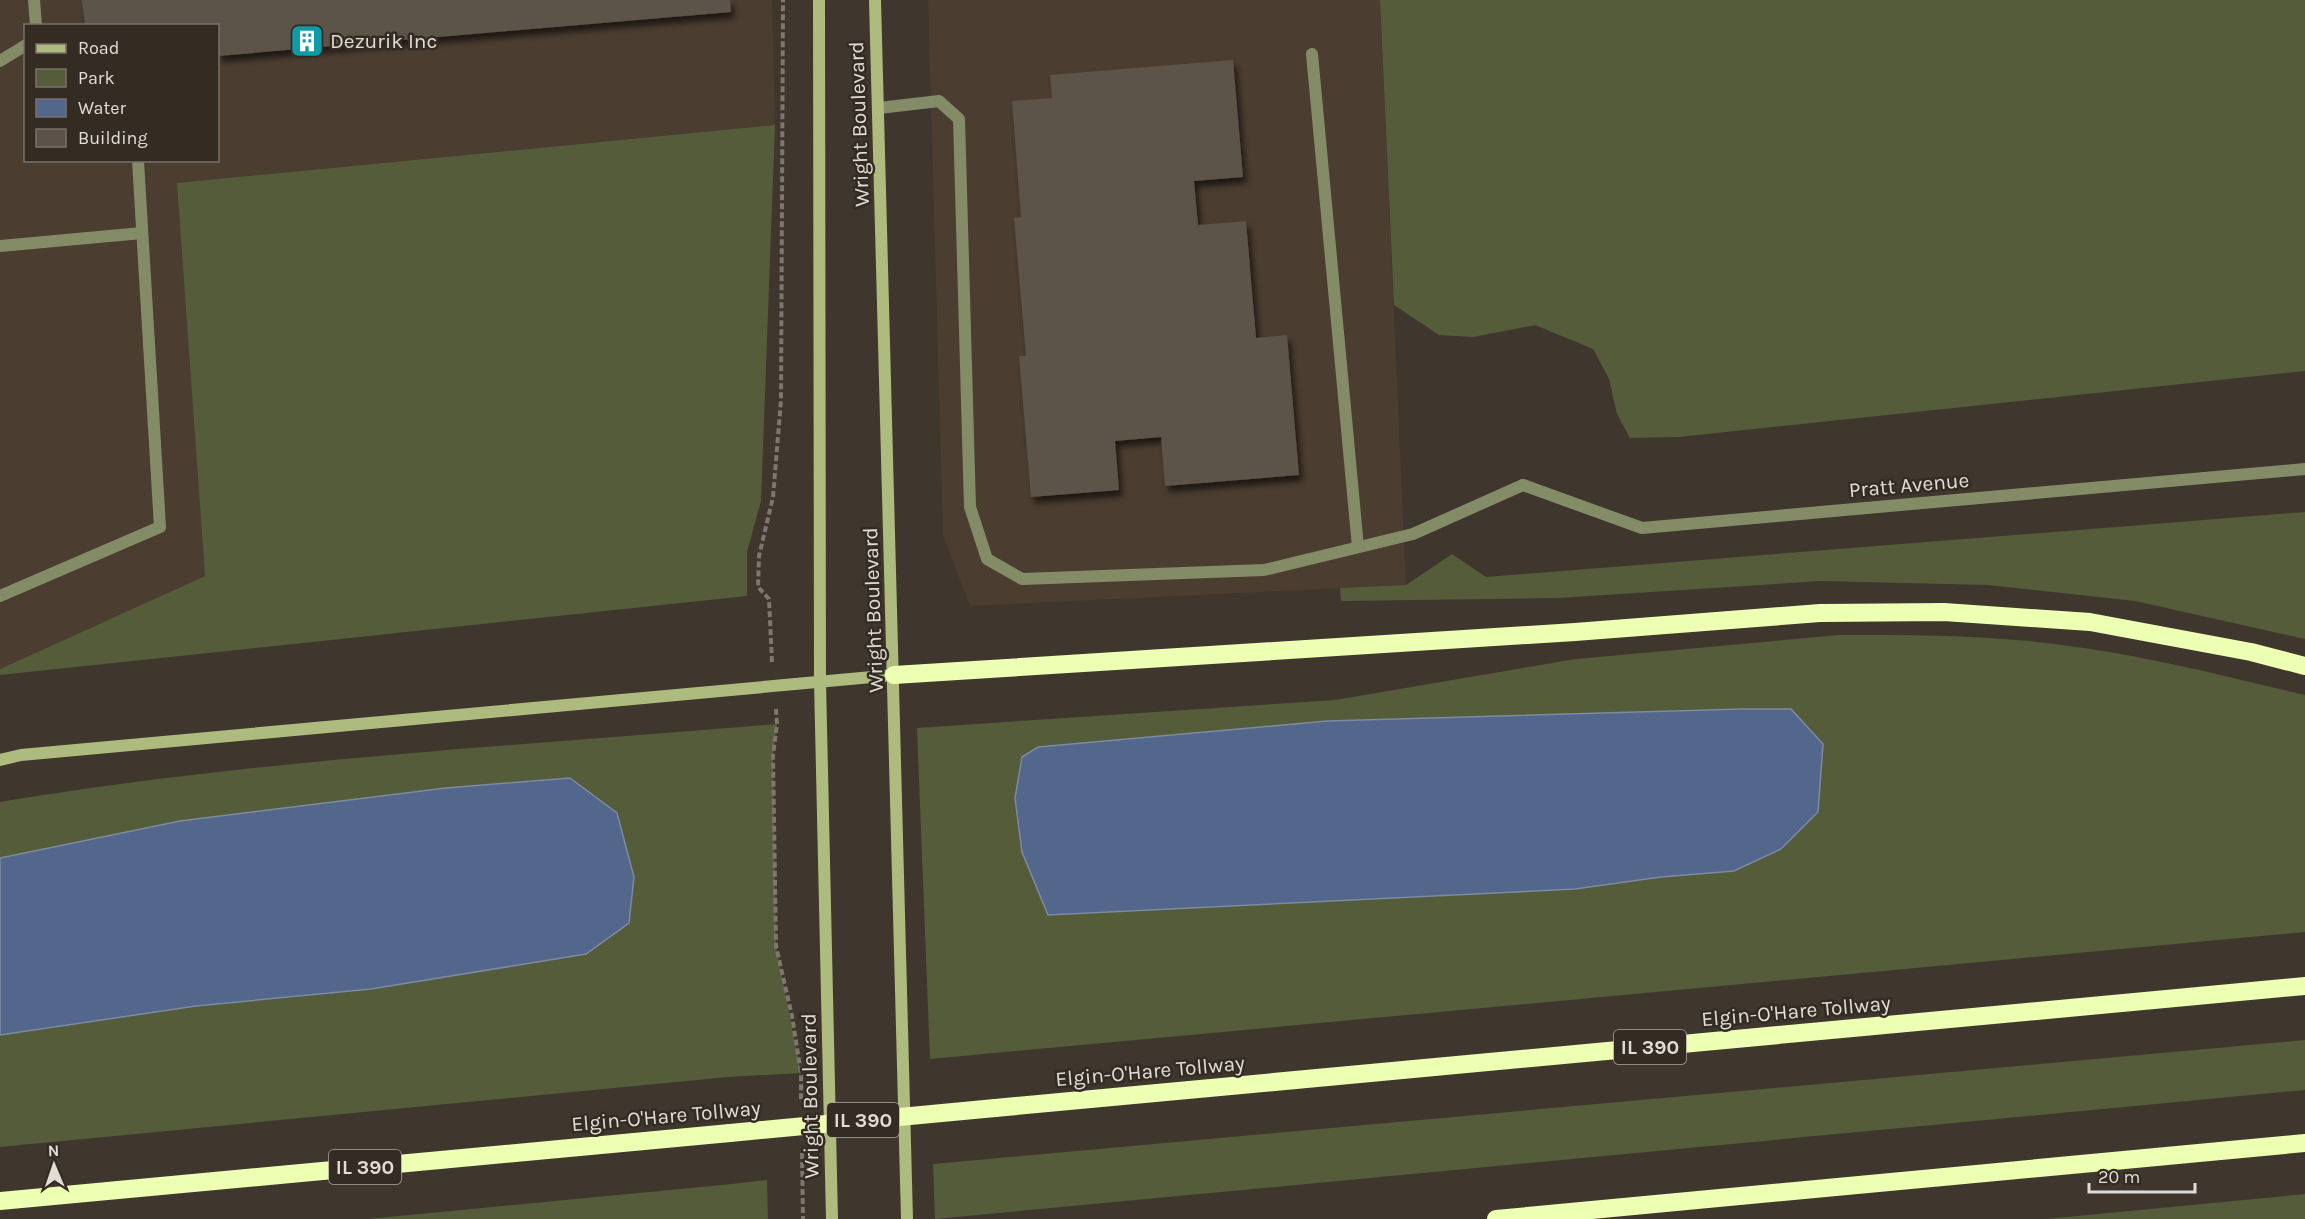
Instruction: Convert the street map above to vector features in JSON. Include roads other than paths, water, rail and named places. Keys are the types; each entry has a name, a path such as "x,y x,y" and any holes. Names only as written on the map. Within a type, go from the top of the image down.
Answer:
{"highway":[{"path":"894,675 1540,634 1820,613 1933,612 2090,622 2251,652 2305,666"},
{"name":"Elgin-O'Hare Tollway","path":"0,1201 2305,986"},
{"path":"1496,1219 2305,1143"}],"street":[{"path":"34,0 36,24"},
{"name":"Wright Boulevard","path":"819,0 820,681 832,1219"},
{"name":"Wright Boulevard","path":"875,0 907,1219"},
{"path":"0,61 24,46"},
{"path":"879,108 939,101 959,119 970,507 987,559 1022,579 1264,570 1358,547 1312,54"},
{"path":"0,596 160,527 138,162"},
{"path":"0,246 142,233"},
{"name":"Pratt Avenue","path":"1358,547 1413,534 1523,485 1642,528 2305,469"},
{"path":"0,760 21,755 894,675"}],"water":[{"path":"1791,709 1823,744 1818,812 1781,849 1734,871 1661,877 1575,889 1048,915 1022,852 1015,798 1022,757 1038,747 1327,721"},
{"path":"570,778 617,813 634,877 629,923 586,954 371,989 196,1006 0,1035 0,858 180,821 446,788"}],"place":[{"name":"Dezurik Inc","path":"307,41"}]}
